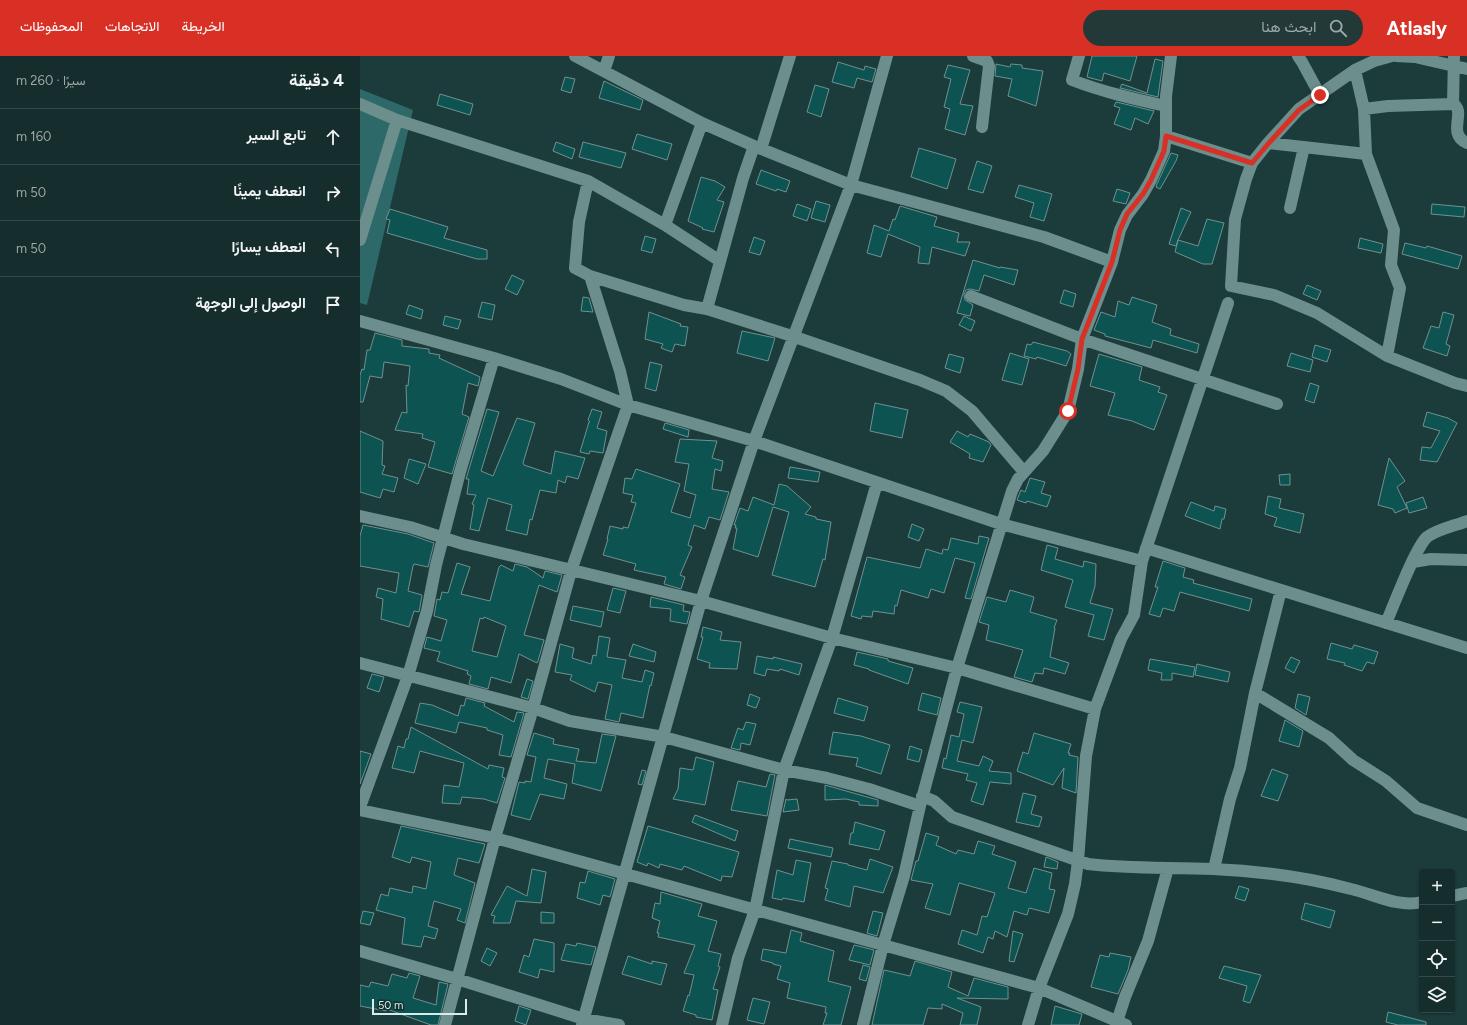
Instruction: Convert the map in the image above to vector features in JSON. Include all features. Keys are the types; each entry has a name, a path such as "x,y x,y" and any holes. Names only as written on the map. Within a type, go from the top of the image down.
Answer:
{"street":[{"path":"575,56 702,123 758,148 851,185 1044,237 1112,262"},
{"path":"604,71 609,56"},
{"path":"707,309 743,178 758,148 790,56"},
{"path":"583,1022 701,601 754,441 851,185 887,56"},
{"path":"973,56 987,61 989,66 982,127"},
{"path":"1079,56 1072,80 1108,93 1166,106"},
{"path":"863,1025 883,945 904,876 921,801 956,668 1012,491 1018,479 1044,451 1068,411 1078,369 1082,339 1112,262 1120,230 1127,214 1143,194 1151,180 1164,151 1166,136 1166,106 1171,56"},
{"path":"1298,56 1320,95"},
{"path":"1392,56 1372,58 1299,110 1252,163 1235,219 1231,286 1274,295 1317,313 1387,356 1455,383 1467,386"},
{"path":"1396,56 1454,61 1467,69"},
{"path":"1453,104 1454,61"},
{"path":"1355,70 1364,109 1366,154 1394,230 1391,265 1400,288 1387,356"},
{"path":"360,104 397,120 588,182 665,225 720,261"},
{"path":"1364,109 1388,106 1453,104 1460,106 1464,108 1466,112 1460,136 1461,140 1467,143"},
{"path":"360,240 397,120"},
{"path":"665,225 702,123"},
{"path":"1166,136 1252,163"},
{"path":"1268,144 1366,154"},
{"path":"1290,208 1304,147"},
{"path":"588,182 579,222 576,268 590,276 679,303 707,309 794,337 920,380 946,391 972,411 1024,472"},
{"path":"445,1025 494,838 533,708 571,570 628,405 620,371 590,276"},
{"path":"971,296 1082,339 1277,404"},
{"path":"1028,1025 1039,988 1068,914 1078,861 1086,756 1095,709 1121,638 1134,615 1142,561 1228,303"},
{"path":"360,321 494,358 561,379 628,405 754,441 1001,524 1142,561"},
{"path":"494,358 460,472 443,538 427,611 408,676 360,809 494,838 1039,988 1120,1024 1148,941 1168,868"},
{"path":"722,1025 738,958 755,910 784,770 832,638 877,483"},
{"path":"360,516 410,527 443,538 701,601 832,638 956,668 1095,709"},
{"path":"1386,623 1423,542 1429,536 1438,531 1467,521"},
{"path":"1146,548 1467,648"},
{"path":"1413,562 1431,560 1467,560"},
{"path":"1214,869 1230,799 1240,768 1255,693 1281,590"},
{"path":"360,663 533,708 570,722 664,737 784,770 834,780 921,801 934,801 952,817 1088,864 1107,866 1214,869 1293,876 1353,889 1389,900 1412,904 1419,903"},
{"path":"1255,693 1329,738 1353,760 1386,781 1417,808 1467,825"},
{"path":"1455,895 1467,893"},
{"path":"360,951 457,979 583,1022 620,1025"}],"shaded area":[{"path":"360,89 413,110 367,305 360,303"}],"building":[{"path":"1092,56 1137,56 1130,81 1104,73 1102,81 1087,77"},
{"path":"1155,59 1163,61 1158,97 1120,88 1122,84 1147,93"},
{"path":"838,62 864,70 865,66 876,69 872,82 857,78 854,88 832,82"},
{"path":"996,64 1010,67 1011,64 1022,65 1022,68 1043,71 1036,106 1008,96 1012,79 995,76"},
{"path":"948,65 970,70 960,104 973,106 965,135 945,129 950,109 944,107 951,79 944,77"},
{"path":"565,77 575,79 571,93 561,90"},
{"path":"604,81 643,100 640,110 599,98"},
{"path":"815,85 829,89 821,117 807,112"},
{"path":"440,94 473,104 470,115 437,105"},
{"path":"1116,102 1154,111 1148,124 1135,118 1131,130 1114,124 1120,108 1114,106"},
{"path":"637,134 672,144 667,160 632,149"},
{"path":"556,142 575,149 572,159 553,151"},
{"path":"583,142 626,153 621,168 579,157"},
{"path":"919,148 956,159 947,189 911,177"},
{"path":"1171,153 1178,155 1160,189 1156,187"},
{"path":"977,161 992,166 983,193 968,189"},
{"path":"761,170 790,181 786,192 777,189 776,191 756,184"},
{"path":"701,177 715,181 725,187 717,200 724,202 714,232 702,229 703,228 688,221"},
{"path":"1019,185 1052,194 1044,221 1030,217 1034,203 1015,197"},
{"path":"1117,189 1130,193 1126,204 1113,201"},
{"path":"816,201 830,205 825,222 811,218"},
{"path":"797,204 811,209 807,221 793,216"},
{"path":"1432,204 1465,207 1464,217 1431,214"},
{"path":"900,206 937,217 934,226 959,233 957,242 970,242 965,256 932,247 929,264 918,263 920,247 888,234 881,257 867,253 874,225 889,231"},
{"path":"1181,208 1191,212 1176,246 1169,244"},
{"path":"390,209 448,227 444,238 487,250 487,259 477,259 387,233 390,220 386,219"},
{"path":"1207,219 1224,223 1212,264 1203,264 1175,252 1178,240 1198,246"},
{"path":"645,236 656,239 652,253 641,250"},
{"path":"754,237 765,241 760,255 749,252"},
{"path":"1360,238 1383,244 1381,253 1358,248"},
{"path":"1405,243 1426,248 1427,246 1462,256 1458,269 1402,254"},
{"path":"973,260 1000,268 1018,270 1014,285 984,275 979,291 970,289 966,290 964,294 965,300 973,305 970,316 957,313"},
{"path":"512,275 524,281 517,295 505,289"},
{"path":"1307,285 1321,291 1317,300 1303,294"},
{"path":"1064,290 1076,294 1073,307 1060,303"},
{"path":"583,297 589,298 593,312 581,311"},
{"path":"1132,297 1157,305 1152,322 1171,329 1170,335 1199,344 1197,353 1153,340 1151,348 1105,336 1105,334 1094,330 1101,312 1115,317 1118,301 1129,305"},
{"path":"482,302 495,305 492,320 478,317"},
{"path":"409,305 423,310 421,319 406,314"},
{"path":"649,312 681,324 680,326 688,327 685,346 675,344 672,352 661,348 663,344 645,339"},
{"path":"1443,312 1454,315 1446,344 1450,346 1447,356 1423,348 1431,326 1439,328"},
{"path":"445,316 461,320 458,329 443,325"},
{"path":"964,316 975,321 971,331 959,325"},
{"path":"742,331 775,338 768,361 737,353"},
{"path":"375,333 402,340 402,346 429,349 429,353 440,355 439,358 480,377 478,386 468,383 462,414 469,417 452,474 428,467 435,442 422,438 423,434 395,430 402,412 407,413 406,385 408,386 410,366 384,362 382,378 370,376 363,402 360,402 360,375 362,369 364,370 367,350 370,350"},
{"path":"1033,342 1067,351 1071,354 1066,366 1037,357 1036,359 1024,356 1027,344 1031,345"},
{"path":"1315,345 1331,350 1327,362 1312,357"},
{"path":"1010,353 1029,359 1022,385 1002,380"},
{"path":"1291,353 1313,360 1310,372 1287,366"},
{"path":"949,354 964,358 960,373 945,368"},
{"path":"1099,354 1142,367 1139,380 1160,387 1158,392 1167,395 1154,430 1132,421 1108,415 1115,393 1090,386"},
{"path":"650,362 662,365 656,391 645,388"},
{"path":"1310,383 1319,386 1314,403 1305,400"},
{"path":"875,403 908,410 902,438 870,431"},
{"path":"487,409 499,412 481,471 493,476 517,418 535,423 523,463 524,465 551,474 555,451 585,458 578,479 567,476 565,483 558,480 556,493 540,490 532,520 530,519 527,535 506,530 512,505 488,498 479,531 470,529 474,505 472,504 476,495 467,494 469,479 466,479"},
{"path":"592,409 602,412 597,428 607,431 603,453 590,451 589,454 580,452 590,422 588,420"},
{"path":"1427,412 1448,418 1457,423 1437,462 1420,460 1422,447 1431,448 1440,431 1423,426"},
{"path":"665,423 689,430 688,437 663,429"},
{"path":"360,431 383,441 382,465 385,466 382,474 398,478 394,492 383,489 380,498 360,492"},
{"path":"957,431 968,437 970,434 989,442 991,445 983,462 969,458 970,454 950,442"},
{"path":"680,439 717,441 712,458 723,461 721,471 715,469 712,489 729,492 720,520 709,517 705,529 694,525 688,545 692,547 680,575 685,577 681,589 664,584 666,577 634,570 636,564 603,555 610,526 623,529 623,527 628,528 636,503 631,502 633,495 623,493 625,478 632,479 636,469 680,484 671,512 690,518 696,495 684,491 689,464 675,462"},
{"path":"1389,458 1405,481 1397,487 1407,508 1395,513 1393,509 1378,505"},
{"path":"409,459 426,464 418,484 404,478"},
{"path":"790,467 820,472 818,482 788,478"},
{"path":"1290,474 1290,485 1280,485 1279,475"},
{"path":"1030,478 1045,482 1041,493 1051,496 1047,507 1027,501 1026,503 1017,500 1021,490 1025,492"},
{"path":"779,484 787,486 811,507 805,514 816,517 816,519 831,522 825,560 823,559 815,587 772,575 789,512 773,507 758,557 733,549 737,528 735,528 736,525 734,525 740,508 748,511 753,497 774,505"},
{"path":"1268,496 1281,499 1279,508 1304,514 1300,533 1274,526 1277,518 1265,514"},
{"path":"1423,497 1427,508 1409,513 1406,503"},
{"path":"1191,502 1214,511 1215,506 1226,509 1220,529 1185,516"},
{"path":"912,524 924,529 919,541 908,537"},
{"path":"363,525 408,534 434,543 428,567 414,564 413,566 408,591 422,595 419,612 414,611 409,627 381,619 383,599 376,597 378,588 396,593 399,573 360,566 360,536"},
{"path":"979,536 989,538 971,599 965,598 975,563 955,558 944,593 931,589 928,598 901,590 897,606 895,605 894,614 873,611 872,617 862,616 861,619 851,616 867,557 920,568 926,549 942,554 943,549 948,550 951,538 978,544"},
{"path":"1047,545 1058,548 1055,559 1083,567 1084,561 1096,564 1095,586 1090,603 1113,609 1104,640 1088,636 1094,615 1065,607 1073,580 1041,570"},
{"path":"1163,561 1185,568 1183,577 1194,580 1193,583 1252,599 1249,611 1180,592 1174,611 1163,608 1160,617 1149,614 1158,587 1155,587"},
{"path":"457,563 470,567 461,594 490,601 499,567 501,565 513,571 515,564 527,567 543,578 545,571 562,575 557,592 539,585 524,635 544,640 537,663 519,654 511,683 491,677 488,689 469,684 471,676 467,674 468,671 437,661 440,652 424,648 427,637 441,641 447,620 434,616 437,599 440,600 442,592 448,593","holes":["484,617 506,626 497,657 472,651 480,618 483,619"]},
{"path":"613,588 626,591 620,613 607,610"},
{"path":"1010,590 1034,597 1030,612 1057,620 1054,628 1050,657 1069,663 1065,674 1044,668 1043,674 1035,673 1032,682 1014,677 1023,650 986,640 989,625 979,622 987,597 1006,602"},
{"path":"651,597 684,605 683,611 690,612 687,624 670,621 671,609 650,607"},
{"path":"573,606 604,612 601,627 570,620"},
{"path":"703,627 722,632 720,640 741,642 737,669 709,668 710,663 697,659 703,637 701,637"},
{"path":"599,636 610,638 607,657 626,660 622,678 642,682 645,670 654,673 643,718 621,713 619,722 605,719 612,685 598,682 595,692 570,680 572,675 555,672 560,644 574,648 572,658 591,664 593,655 596,656"},
{"path":"1331,643 1352,649 1354,645 1378,652 1374,664 1367,662 1362,671 1344,665 1345,663 1327,659"},
{"path":"633,644 656,652 654,662 629,656"},
{"path":"857,652 888,659 888,661 913,668 908,684 869,669 854,665"},
{"path":"757,656 773,659 773,657 802,664 799,675 780,669 779,671 767,669 765,676 754,673"},
{"path":"1291,657 1300,661 1294,673 1285,668"},
{"path":"1150,659 1195,667 1193,677 1172,673 1172,680 1161,680 1162,673 1148,670"},
{"path":"1197,664 1230,672 1228,682 1195,675"},
{"path":"372,674 384,677 379,692 367,688"},
{"path":"527,679 533,681 528,699 521,697"},
{"path":"922,693 941,698 937,715 918,710"},
{"path":"750,694 760,698 756,708 747,705"},
{"path":"1298,694 1310,697 1306,715 1295,708"},
{"path":"466,698 485,703 484,706 514,722 517,712 524,713 511,757 499,755 503,735 487,730 487,728 459,722 456,733 415,723 420,703 432,705 458,716 461,705 464,706"},
{"path":"838,698 868,707 864,721 834,713"},
{"path":"960,702 982,707 973,743 962,740 957,761 979,766 983,756 993,761 989,771 1011,773 1011,784 990,782 983,805 971,801 977,783 966,780 968,774 942,768 944,758 946,759 951,735 959,737 964,714 957,712"},
{"path":"1285,720 1303,731 1299,747 1279,741"},
{"path":"746,722 756,724 750,745 741,743 740,750 731,748 738,728 743,730"},
{"path":"411,727 488,769 489,765 504,768 502,777 505,778 497,803 484,799 462,797 460,804 442,803 444,785 459,787 464,763 420,751 414,773 392,768 398,746 404,748"},
{"path":"833,732 861,736 890,745 881,774 856,766 858,758 829,754"},
{"path":"534,733 554,739 553,744 579,749 576,761 596,763 602,734 616,736 601,791 572,783 575,764 548,759 544,778 567,784 564,799 540,794 530,820 511,815 519,782 531,782 536,757 527,755"},
{"path":"1034,733 1071,744 1068,753 1070,753 1069,755 1078,757 1076,793 1062,788 1064,768 1053,785 1017,771 1023,752 1028,754"},
{"path":"910,746 922,750 919,762 907,759"},
{"path":"360,751 371,754 360,784"},
{"path":"696,757 714,762 705,805 673,799 678,789 680,768 693,770"},
{"path":"1272,769 1288,775 1278,801 1261,796"},
{"path":"642,770 646,771 642,785 638,784"},
{"path":"770,774 775,775 767,816 731,810 738,781 766,787"},
{"path":"825,785 878,800 878,806 859,805 859,802 846,799 825,800"},
{"path":"1023,793 1036,796 1031,814 1042,817 1039,827 1016,822"},
{"path":"786,799 797,799 799,810 783,812"},
{"path":"695,815 738,831 735,841 692,822"},
{"path":"855,822 885,831 879,850 849,844"},
{"path":"401,826 485,844 479,863 458,858 454,875 475,883 465,923 457,920 461,909 434,901 428,926 438,929 435,939 424,936 421,947 402,944 405,918 376,910 381,894 388,896 390,888 412,893 413,886 426,889 431,862 412,857 410,863 392,857"},
{"path":"648,826 739,852 732,877 722,876 721,881 684,866 682,870 660,864 659,868 648,863 647,866 637,862"},
{"path":"926,833 939,837 936,845 956,854 958,850 974,854 978,841 995,846 992,854 1016,862 1008,888 1026,893 1034,868 1052,873 1049,889 1055,890 1049,913 1029,908 1027,915 1014,911 1007,937 995,931 993,939 988,937 983,953 958,944 962,930 977,935 982,916 987,917 995,893 959,883 950,915 925,908 933,884 911,880"},
{"path":"790,839 833,848 831,857 788,848"},
{"path":"1046,857 1058,862 1057,869 1044,867"},
{"path":"870,859 893,867 883,893 854,886 850,907 825,900 828,889 825,888 832,861 867,870"},
{"path":"796,860 811,863 804,902 783,898 782,900 772,898 777,870 793,875"},
{"path":"532,869 546,872 541,903 516,901 510,923 493,923 495,916 491,915 507,886 527,896"},
{"path":"588,871 615,879 610,897 603,895 600,905 577,898 580,882 585,883"},
{"path":"1239,886 1249,889 1245,901 1235,898"},
{"path":"661,892 702,904 698,916 717,921 708,951 721,954 718,966 720,967 713,989 718,990 712,1020 696,1017 696,1015 683,1011 688,995 689,996 694,975 684,973 695,945 658,937 659,933 657,933 660,921 652,918 655,903 660,904"},
{"path":"1305,903 1335,911 1330,928 1301,919"},
{"path":"363,911 374,913 370,925 360,923"},
{"path":"873,911 883,913 877,936 867,933"},
{"path":"541,912 554,913 554,923 541,923"},
{"path":"791,930 802,933 800,941 834,951 828,981 851,987 841,1025 823,1025 827,1013 825,1013 826,1007 787,998 790,983 777,979 781,966 761,960 763,949 786,953"},
{"path":"1013,931 1023,934 1014,962 1009,961"},
{"path":"534,939 554,943 554,972 540,969 538,978 519,972 524,955 529,957"},
{"path":"577,943 596,947 591,965 561,960 566,944 576,946"},
{"path":"854,945 874,950 870,965 849,960"},
{"path":"487,948 497,953 490,966 481,961"},
{"path":"1110,953 1131,957 1128,970 1118,994 1091,987 1100,955 1109,957"},
{"path":"628,956 652,964 652,961 667,964 661,985 622,974"},
{"path":"915,961 952,972 948,987 968,996 974,978 1008,987 1008,999 957,998 981,1007 977,1025 960,1025 963,1013 942,1004 942,1009 928,1008 923,1025 872,1025 884,970 910,976"},
{"path":"863,965 870,967 866,981 859,979"},
{"path":"1224,966 1261,975 1250,1003 1243,1001 1247,986 1219,978"},
{"path":"409,973 420,976 413,998 436,1005 439,982 448,984 438,1025 431,1025 387,1009 386,1011 360,1006 360,985 369,987 371,982 388,986 392,974 407,978"},
{"path":"753,998 770,1002 764,1024 747,1020"},
{"path":"519,1006 531,1010 526,1025 515,1021"},
{"path":"1055,1006 1082,1014 1079,1025 1051,1025"},
{"path":"1388,1012 1426,1022 1426,1025 1398,1025 1386,1022"}],"route":[{"path":"1068,411 1078,369 1082,339 1112,262 1120,230 1127,214 1143,194 1151,180 1164,151 1166,136 1252,163 1299,110 1320,95"}]}
